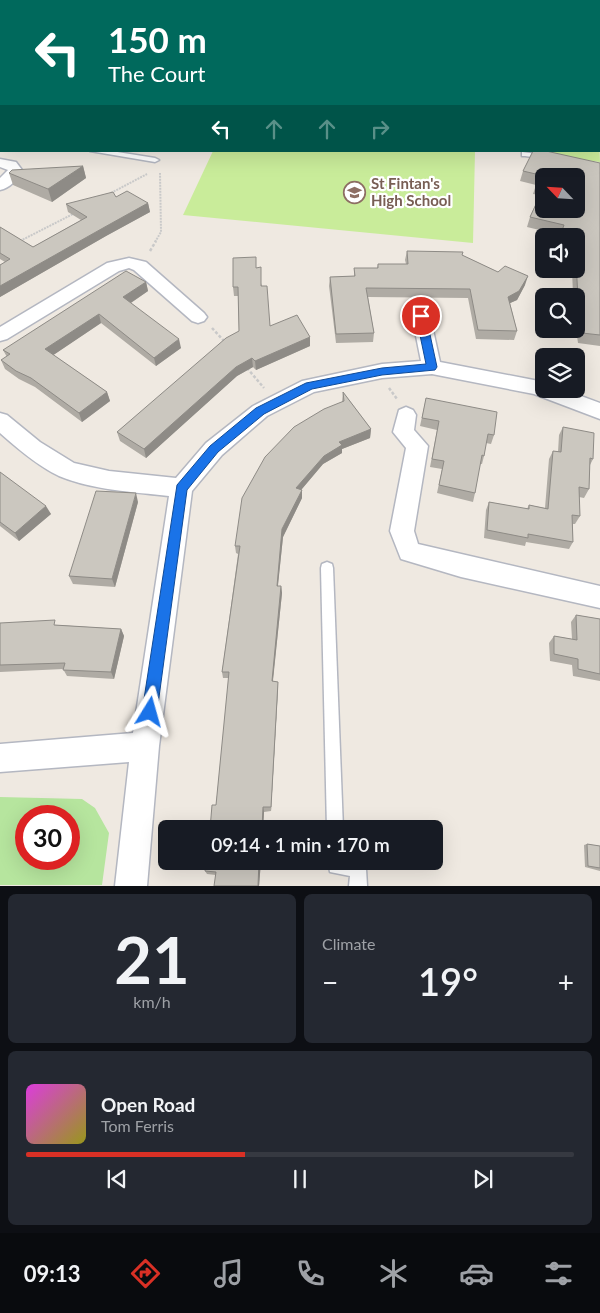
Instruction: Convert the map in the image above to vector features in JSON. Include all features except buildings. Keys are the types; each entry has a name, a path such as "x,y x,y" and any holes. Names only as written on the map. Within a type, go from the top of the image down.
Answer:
{"street":[{"path":"0,163 11,165 16,170 0,186"},
{"path":"0,335 113,267 123,264 140,266 198,317"},
{"path":"421,316 432,367"},
{"path":"131,886 145,746 181,488 214,449 260,411 309,386 379,372 432,367 536,387 600,411"},
{"path":"406,414 403,432 416,446 402,531 409,552 461,566 600,597"},
{"path":"0,421 10,432 67,469 124,482 181,488"},
{"path":"0,758 145,746"}],"lane":[{"path":"109,152 155,155 160,167"},
{"path":"525,154 553,158"},
{"path":"326,568 335,820"},
{"path":"358,870 358,886"}],"path":[{"path":"110,194 160,167 161,232 140,266"},
{"path":"17,243 76,212"},
{"path":"198,317 207,322 226,344"},
{"path":"245,366 276,402"},
{"path":"379,372 405,409 406,414"}],"green space":[{"path":"213,152 475,152 473,243 183,215"},
{"path":"523,152 600,152 600,162"},
{"path":"0,797 82,799 95,808 109,833 102,885 0,885"}],"place":[{"name":"St Fintan's High School","path":"355,192"}],"route":[{"path":"150,712 181,488 214,449 260,411 309,386 382,371 432,367 421,316"}]}
